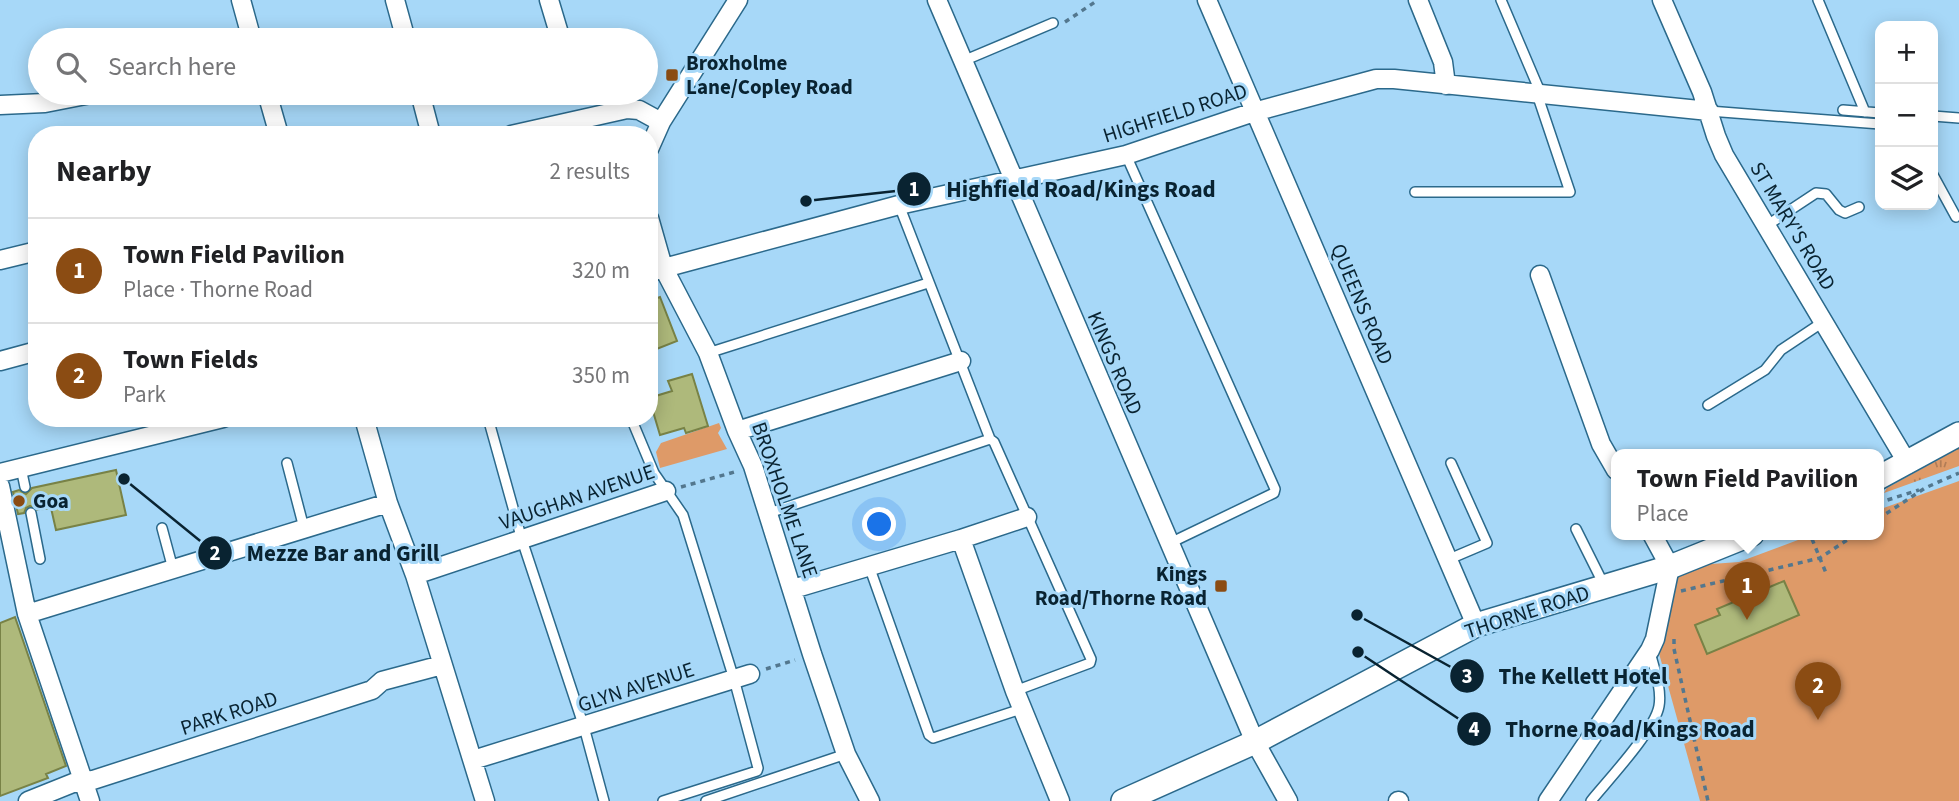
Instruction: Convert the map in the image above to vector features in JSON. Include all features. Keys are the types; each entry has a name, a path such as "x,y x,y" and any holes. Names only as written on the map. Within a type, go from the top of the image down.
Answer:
{"street":[{"path":"241,0 249,28"},
{"path":"395,0 403,28"},
{"path":"549,0 557,28"},
{"path":"658,129 738,0"},
{"name":"KINGS ROAD","path":"937,0 1168,544 1255,742 1288,801"},
{"name":"QUEENS ROAD","path":"1207,0 1476,625"},
{"path":"1418,0 1443,62 1446,85"},
{"name":"ST MARY'S ROAD","path":"1662,0 1709,111 1724,155 1908,464"},
{"name":"HIGHFIELD ROAD","path":"658,268 900,205 1126,155 1254,111 1376,79 1709,111"},
{"path":"0,106 28,104"},
{"path":"270,105 276,126"},
{"path":"423,105 429,126"},
{"path":"552,126 628,109 639,110 661,122"},
{"path":"0,260 28,253"},
{"name":"BROXHOLME LANE","path":"658,272 708,353 753,466 846,754 870,801"},
{"path":"1540,275 1601,444 1611,461"},
{"path":"0,361 28,353"},
{"path":"737,431 961,360"},
{"path":"0,473 187,427"},
{"path":"367,427 388,503 415,575 485,801"},
{"path":"1884,475 1959,434"},
{"path":"0,486 27,614 90,801"},
{"name":"VAUGHAN AVENUE","path":"415,575 666,491"},
{"path":"27,614 388,503"},
{"path":"793,589 1027,517"},
{"path":"961,539 1021,709 1060,801"},
{"path":"1548,801 1655,639 1670,567 1655,540"},
{"name":"THORNE ROAD","path":"1123,801 1255,742 1476,625 1670,567 1737,540"},
{"name":"PARK ROAD","path":"28,801 73,783 372,690 382,681 442,665"},
{"name":"GLYN AVENUE","path":"472,760 742,677"}],"lane":[{"path":"1415,192 1570,192 1539,94 1501,0"},
{"path":"1818,0 1865,112"},
{"path":"963,61 1053,23"},
{"path":"1843,110 1875,113"},
{"path":"1709,111 1875,124"},
{"path":"1938,116 1959,118"},
{"path":"1126,155 1275,489 1274,493 1168,544"},
{"path":"1938,185 1956,217"},
{"path":"1766,226 1815,192 1826,194 1839,210 1845,213 1859,207"},
{"path":"900,205 990,439 994,442 1091,659 1090,663 1015,691"},
{"path":"708,353 928,283"},
{"path":"1708,405 1765,370 1781,350 1823,322"},
{"path":"491,427 522,540 584,727 604,801"},
{"path":"635,427 654,473 683,515 742,677 758,768 757,771 663,801"},
{"path":"769,513 990,439"},
{"path":"1447,560 1487,543 1451,463"},
{"path":"287,464 304,528"},
{"path":"21,468 26,487"},
{"path":"31,513 40,559"},
{"path":"162,528 173,569"},
{"path":"1576,529 1604,587"},
{"path":"869,566 929,735 933,738 1021,709"},
{"path":"1591,801 1653,722 1659,705 1658,684 1650,650"},
{"path":"706,801 846,754"}],"path":[{"path":"1053,23 1063,23 1074,18 1098,0"},
{"name":"VAUGHAN AVENUE","path":"666,491 753,466"},
{"path":"1884,501 1925,488 1959,473"},
{"path":"1884,515 1925,488"},
{"path":"1812,540 1826,573"},
{"path":"1670,567 1676,592 1820,558 1847,540"},
{"path":"1674,638 1674,649 1708,801"},
{"path":"742,677 812,654"}],"green space":[{"path":"719,423 721,428 718,433 727,449 660,468 656,452 661,443"},
{"path":"1959,448 1959,466 1884,493 1887,488"},
{"path":"1959,481 1959,801 1700,801 1655,639 1670,567 1739,562 1798,540 1884,540 1884,508"}],"building":[{"path":"660,297 677,341 658,348"},
{"path":"692,374 708,426 686,433 684,428 660,435 658,395 672,391 668,381"},
{"path":"116,470 126,515 56,530 51,508 37,510 30,506 24,513 18,514 13,492 19,490 26,494 32,488"},
{"path":"1784,581 1799,615 1707,654 1695,625 1720,615 1717,609"},
{"path":"15,617 66,766 46,774 48,778 0,796 0,623"}],"place":[{"name":"Broxholme Lane/Copley Road","path":"672,75"},
{"name":"Highfield Road/Kings Road","path":"806,201"},
{"name":"Mezze Bar and Grill","path":"124,479"},
{"name":"Goa","path":"19,501"},
{"name":"Kings Road/Thorne Road","path":"1221,586"},
{"name":"The Kellett Hotel","path":"1357,615"},
{"name":"Town Field Pavilion","path":"1747,620"},
{"name":"Thorne Road/Kings Road","path":"1358,652"},
{"name":"Town Fields","path":"1818,720"}]}
